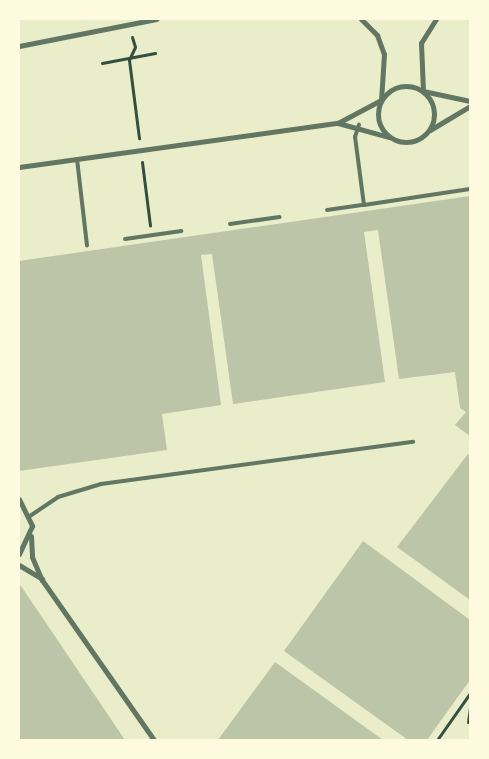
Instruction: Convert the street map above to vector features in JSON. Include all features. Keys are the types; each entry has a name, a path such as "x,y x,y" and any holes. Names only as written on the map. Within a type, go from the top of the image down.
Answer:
{"street":[{"path":"19,46 156,19"},
{"path":"361,19 377,35 384,54 378,120 389,137"},
{"path":"428,132 434,115 423,91 421,43 436,19"},
{"path":"338,123 381,100 395,87 470,101"},
{"path":"19,167 338,123 359,125 389,137 409,142 470,106"},
{"path":"19,499 30,516 32,557 42,580 154,740"},
{"path":"19,554 31,536"},
{"path":"19,565 42,580"}],"lane":[{"path":"359,125 355,137 364,204"},
{"path":"78,159 87,245"},
{"path":"327,210 470,189"},
{"path":"230,224 280,216"},
{"path":"125,239 181,231"},
{"path":"30,516 58,497 102,484 413,442"}],"path":[{"path":"128,24 135,47 129,60 152,236"},
{"path":"102,63 129,60 155,53"},
{"path":"437,740 470,693"},
{"path":"468,722 470,708"}],"building":[{"path":"470,196 470,436 455,425 466,412 460,408 455,372 399,379 378,230 364,232 385,382 233,404 212,254 201,255 221,405 162,414 167,450 19,471 19,261"},
{"path":"468,454 470,456 470,600 397,547"},
{"path":"363,541 470,620 470,680 427,740 408,740 284,651"},
{"path":"19,586 21,586 125,740 19,740"},
{"path":"275,662 383,740 218,740"}]}
